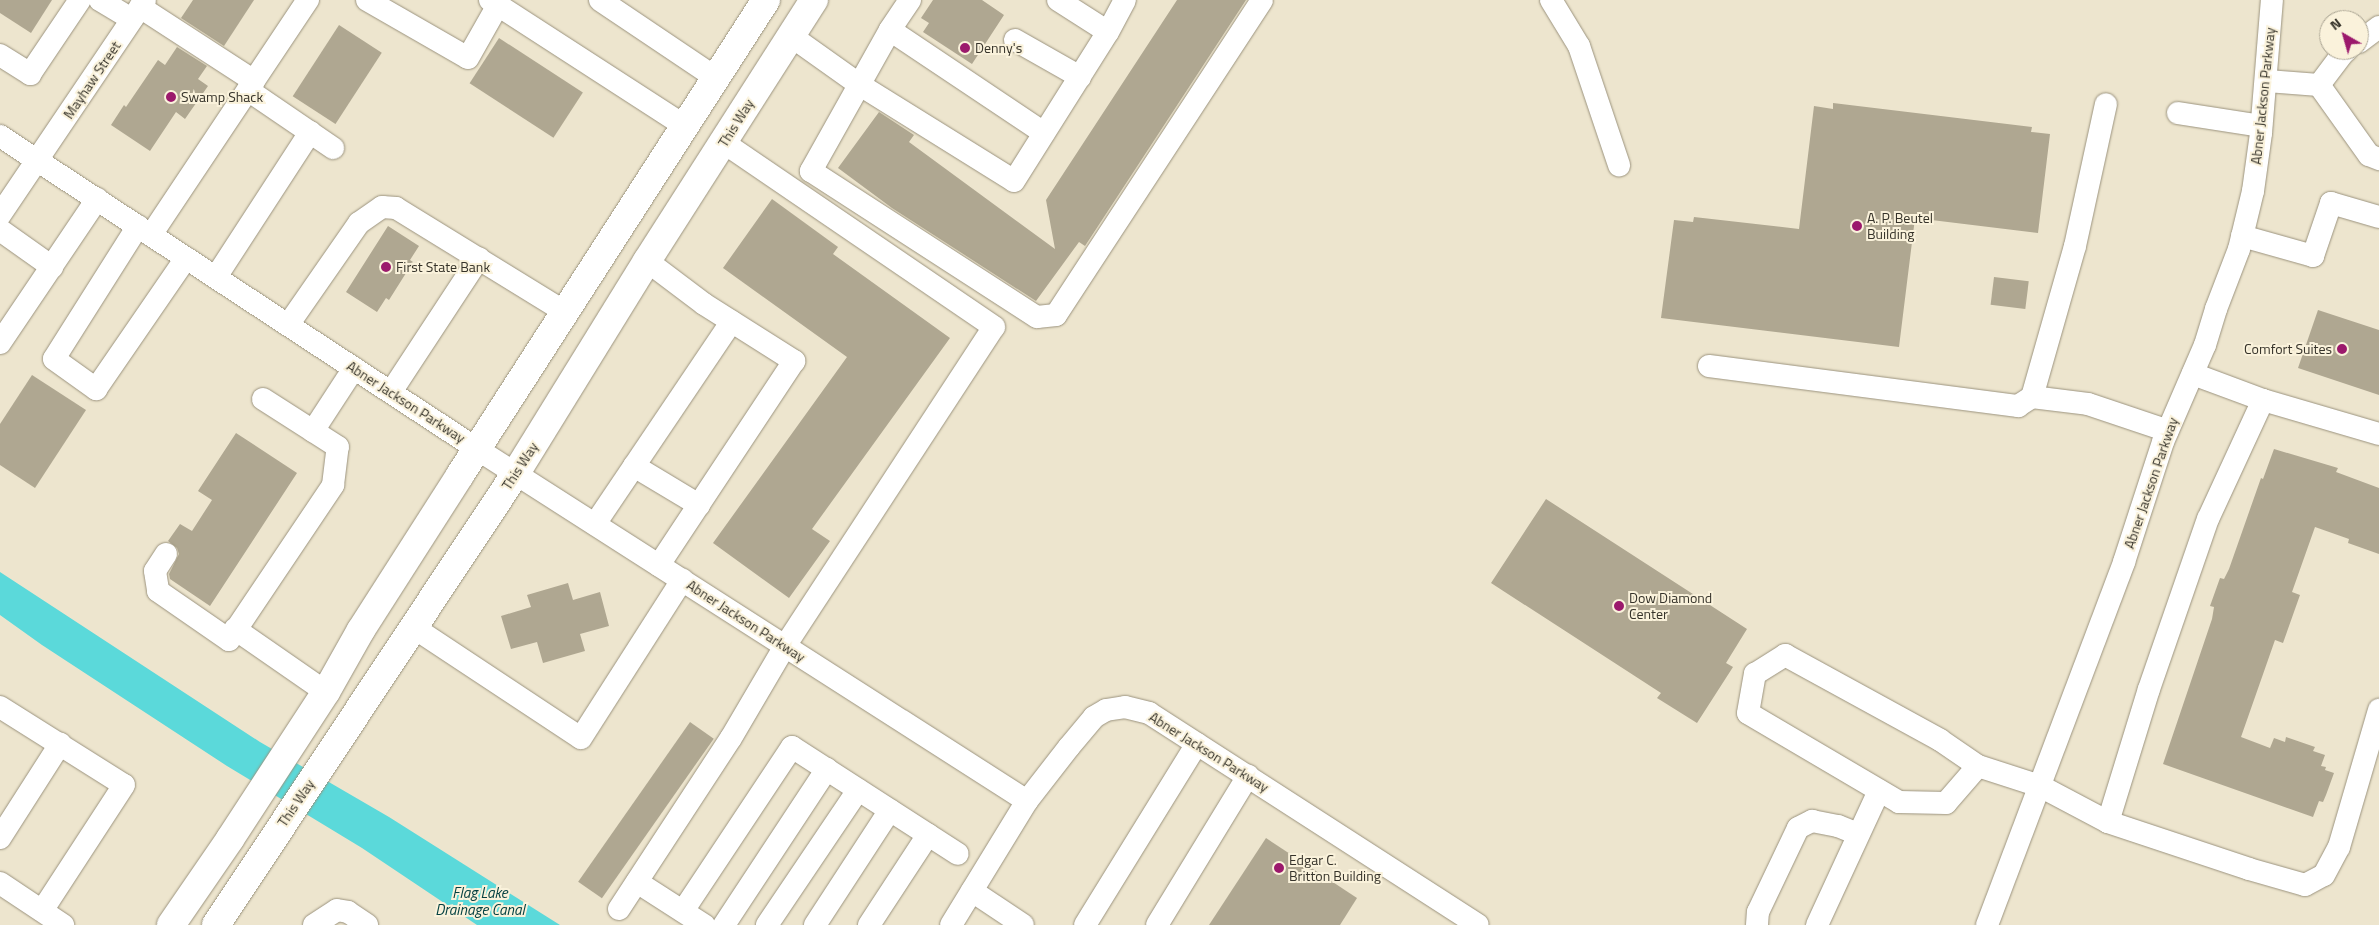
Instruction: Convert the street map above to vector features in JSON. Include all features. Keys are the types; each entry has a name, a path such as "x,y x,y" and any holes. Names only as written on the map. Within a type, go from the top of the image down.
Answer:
{"main road":[{"path":"171,925 326,692 366,622 766,0"},
{"name":"This Way","path":"216,925 516,473 647,261 814,0"},
{"path":"612,239 647,261"}],"street":[{"path":"0,55 30,74 80,0"},
{"path":"100,0 139,9 251,86 333,148"},
{"path":"186,258 96,389 54,359 251,86 308,0"},
{"path":"367,0 468,58 494,3 685,126"},
{"path":"600,0 716,78"},
{"path":"910,0 890,30 811,171 1037,317 1056,315 1262,0"},
{"path":"1058,0 1108,32"},
{"path":"791,36 860,85 1014,181 1108,32 1126,0"},
{"path":"1551,0 1579,46 1618,165"},
{"name":"Abner Jackson Parkway","path":"1987,925 2124,562 2168,431 2193,374 2242,236 2253,191 2267,82 2272,0"},
{"name":"Mayhaw Street","path":"0,215 139,9"},
{"path":"890,30 1044,133"},
{"path":"1015,40 1080,77"},
{"path":"2319,85 2338,60"},
{"path":"2267,82 2319,85"},
{"path":"2319,85 2369,155 2379,159"},
{"path":"2032,397 2075,246 2106,104"},
{"path":"2178,113 2261,126"},
{"path":"216,277 310,132"},
{"name":"Abner Jackson Parkway","path":"0,136 477,449 1027,801 1094,717 1106,710 1125,707 1149,713 1478,925"},
{"path":"619,909 731,738 785,646 994,327 723,142"},
{"path":"0,343 97,200"},
{"path":"2242,236 2313,256 2331,203 2379,217"},
{"path":"288,325 359,223 382,207 396,208 565,312"},
{"path":"0,230 52,267"},
{"path":"391,392 479,258"},
{"path":"647,261 704,304 794,361 659,565"},
{"path":"595,524 731,322"},
{"path":"1709,366 2018,406 2032,397 2088,404 2168,431"},
{"path":"313,431 354,368"},
{"path":"2193,374 2263,400 2379,434"},
{"path":"166,554 155,571 158,591 229,640 333,485 338,447 263,399"},
{"path":"2108,822 2149,689 2208,519 2263,400"},
{"path":"634,466 699,505"},
{"path":"413,627 581,738 682,580"},
{"path":"235,630 326,692"},
{"path":"1978,766 1946,803 1899,802 1748,713 1755,674 1785,654 1940,740 1978,766 2040,786 2108,822 2249,869 2305,885 2324,875 2338,847 2379,710"},
{"path":"0,707 124,785 42,911"},
{"path":"0,838 60,744"},
{"path":"1085,925 1197,744"},
{"path":"683,912 792,747 958,854"},
{"path":"724,925 826,769"},
{"path":"1157,925 1248,776"},
{"path":"767,925 858,790"},
{"path":"1817,925 1879,791"},
{"path":"951,925 1027,801"},
{"path":"815,925 890,810"},
{"path":"1757,925 1758,912 1798,828 1812,821 1838,826 1858,834"},
{"path":"870,925 928,835"},
{"path":"636,882 704,925"},
{"path":"0,883 64,925"},
{"path":"972,891 1014,922"},
{"path":"314,925 337,910 348,912 367,925"}],"water":[{"name":"Flag Lake Drainage Canal","path":"0,572 260,742 389,817 560,925 477,925 362,848 227,766 42,645 0,615"}],"building":[{"path":"0,0 52,0 31,33 0,13"},
{"path":"193,0 254,0 224,46 181,18"},
{"name":"Denny's","path":"933,0 982,0 1004,15 972,64 923,32 929,23 921,18"},
{"path":"1177,0 1246,0 1085,246 1079,242 1036,301 892,208 838,168 879,112 914,135 909,142 1055,249 1046,200"},
{"path":"339,25 382,53 335,124 293,96"},
{"path":"499,38 583,92 553,138 470,83"},
{"name":"Swamp Shack","path":"177,47 207,66 198,79 208,86 185,119 176,112 150,151 111,125 124,105 126,107 158,60 165,65"},
{"name":"A. P. Beutel Building","path":"1833,103 2032,127 2031,132 2050,134 2038,233 1915,218 1899,347 1661,318 1674,220 1693,222 1694,217 1799,229 1814,106 1833,109"},
{"path":"772,199 838,247 833,254 950,338 812,529 830,541 789,598 713,543 847,357 723,268"},
{"name":"First State Bank","path":"388,226 419,246 410,260 413,262 389,300 386,298 377,312 346,292"},
{"path":"1994,277 2029,281 2025,309 1991,305"},
{"name":"Comfort Suites","path":"2318,310 2379,330 2379,395 2298,368"},
{"path":"32,375 86,410 35,488 0,465 0,424"},
{"path":"236,433 297,473 210,606 170,579 169,574 179,554 177,548 168,541 180,524 192,531 212,500 198,491"},
{"path":"2274,449 2338,468 2336,472 2379,488 2379,554 2348,543 2349,539 2315,527 2292,592 2300,595 2283,643 2275,640 2241,737 2270,748 2274,738 2285,742 2286,737 2315,747 2313,751 2325,755 2321,766 2326,767 2325,770 2334,773 2323,802 2319,801 2313,817 2163,764 2212,619 2214,607 2210,606 2220,578 2224,579 2229,569 2261,478 2263,479"},
{"name":"Dow Diamond Center","path":"1546,499 1747,629 1726,663 1733,667 1697,723 1657,698 1661,693 1491,583"},
{"path":"568,583 573,600 600,592 609,626 580,634 585,651 543,663 537,642 511,649 501,616 531,607 527,595"},
{"path":"690,722 714,739 602,898 578,882"},
{"name":"Edgar C. Britton Building","path":"1266,838 1357,898 1340,925 1209,925"}],"place":[{"name":"Denny's","path":"965,48"},
{"name":"Swamp Shack","path":"171,97"},
{"name":"A. P. Beutel Building","path":"1857,226"},
{"name":"First State Bank","path":"386,267"},
{"name":"Comfort Suites","path":"2342,349"},
{"name":"Dow Diamond Center","path":"1619,606"},
{"name":"Edgar C. Britton Building","path":"1279,868"}]}
